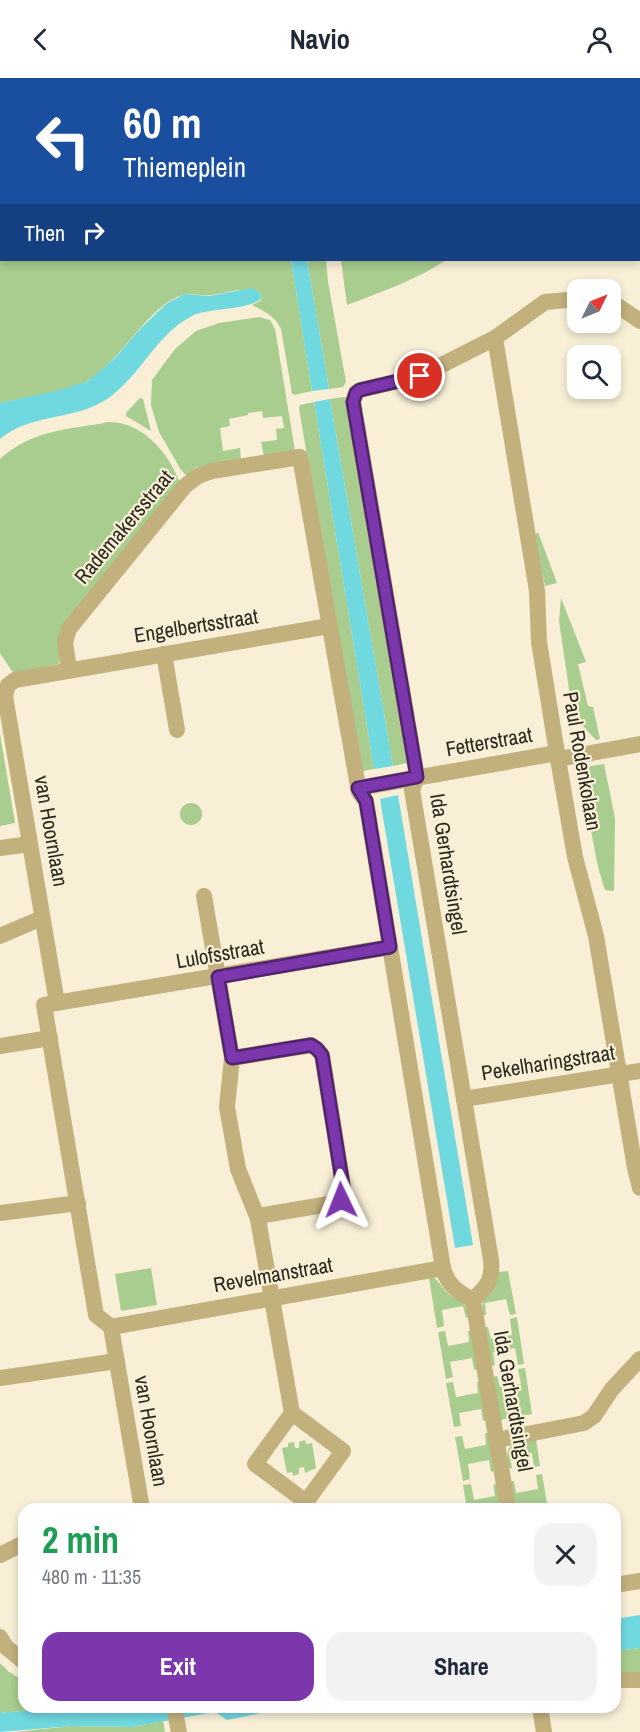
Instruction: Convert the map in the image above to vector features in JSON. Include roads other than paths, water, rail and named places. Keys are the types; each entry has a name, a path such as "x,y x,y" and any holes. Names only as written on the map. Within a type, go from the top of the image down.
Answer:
{"street":[{"path":"495,338 545,303 567,300"},
{"path":"621,308 640,321"},
{"name":"Ida Gerhardtsingel","path":"495,338 420,376 364,389 356,393 353,402 408,779 412,790 492,1274 489,1284 473,1300 507,1503"},
{"name":"Paul Rodenkolaan","path":"495,338 537,591 539,642 575,857 596,936 618,1074 640,1188"},
{"name":"Rademakersstraat","path":"69,669 65,642 69,629 185,486 198,476 212,471 300,457 329,626"},
{"path":"329,626 366,786 366,801 443,1268 446,1279 457,1292 473,1300"},
{"name":"Engelbertsstraat","path":"69,669 329,626"},
{"path":"164,654 177,730"},
{"name":"van Hoornlaan","path":"69,669 15,680 8,685 5,696 57,1003 44,1005 96,1315 111,1327 141,1503"},
{"name":"Fetterstraat","path":"366,786 640,744"},
{"path":"0,848 30,844"},
{"path":"204,896 232,1058 226,1107 238,1169 258,1216 292,1413 343,1451 308,1503"},
{"path":"0,936 42,918"},
{"name":"Lulofsstraat","path":"57,1003 390,947"},
{"path":"0,1046 50,1038"},
{"path":"232,1058 311,1045 322,1055 344,1192 341,1200 335,1203 258,1216"},
{"name":"Pekelharingstraat","path":"464,1100 640,1071"},
{"path":"0,1213 78,1203"},
{"name":"Revelmanstraat","path":"111,1327 443,1268"},
{"path":"497,1440 584,1423 594,1416 612,1389 640,1359"},
{"name":"van Hoornlaan","path":"0,1378 117,1361"},
{"path":"292,1413 255,1464 304,1503"},
{"path":"0,1555 18,1546"},
{"path":"621,1584 640,1581"},
{"path":"0,1637 6,1647 18,1657"},
{"path":"621,1680 640,1680"},
{"path":"541,1713 544,1732"}],"water":[{"path":"291,261 307,261 329,389 312,391"},
{"path":"252,288 262,297 250,305 200,313 179,324 158,344 119,390 107,399 81,411 25,425 0,439 0,403 60,390 88,381 114,359 166,304 185,294 209,296"},
{"path":"330,399 393,766 374,769 314,402"},
{"path":"398,795 473,1245 455,1248 380,799"},
{"path":"640,1615 640,1648 621,1650 621,1618"},
{"path":"0,1713 209,1713 132,1727 72,1726 0,1732"},
{"path":"216,1713 262,1713 227,1720"}]}
